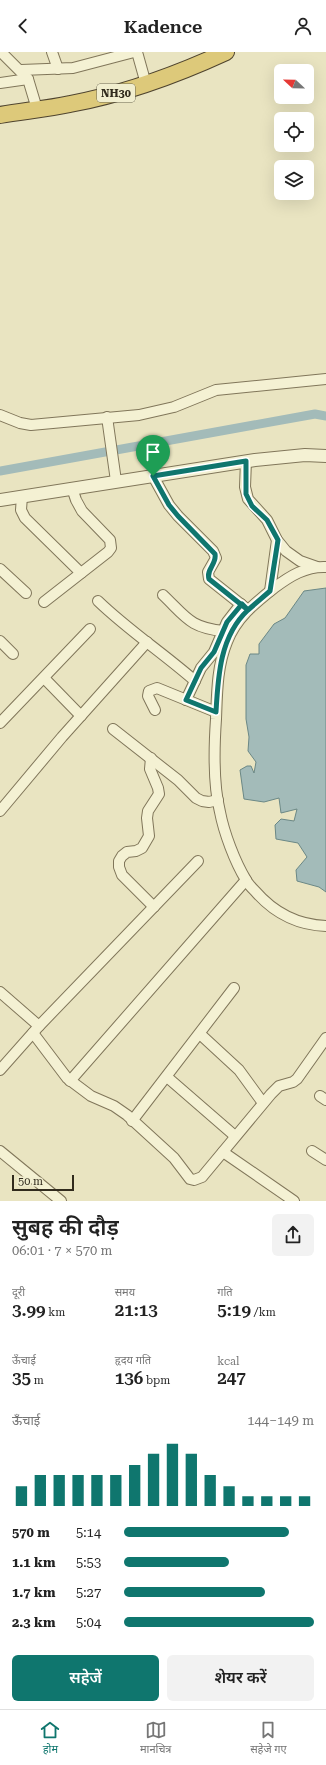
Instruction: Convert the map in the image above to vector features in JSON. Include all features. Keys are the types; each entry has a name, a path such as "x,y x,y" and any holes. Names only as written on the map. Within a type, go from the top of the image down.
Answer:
{"highway":[{"name":"NH30","path":"0,115 98,98 146,84 226,52"}],"street":[{"path":"2,52 21,70 28,79 37,109"},
{"path":"52,52 58,69"},
{"path":"21,70 58,69 86,65 135,52 146,84"},
{"path":"0,83 28,79"},
{"path":"0,415 20,423 32,425 107,422 163,411 216,390 326,379"},
{"path":"107,422 116,478"},
{"path":"0,500 72,488 116,478 153,476 246,461 305,455 326,456"},
{"path":"246,461 246,494 252,506 267,520 278,540 293,557 306,564 322,567"},
{"path":"153,476 169,505 215,554 215,561 208,572 209,579 245,607"},
{"path":"44,602 108,552 111,545 110,540 79,506 72,488"},
{"path":"22,496 21,510 25,518 81,573"},
{"path":"270,591 278,540"},
{"path":"186,700 201,668 214,652 232,615 270,591 290,576 322,567"},
{"path":"0,569 26,593"},
{"path":"163,595 191,622 208,629 224,631"},
{"path":"98,601 121,623 168,657 195,681"},
{"path":"245,607 227,641 221,659 217,686 215,774 219,812 246,880 262,899 276,911 290,919 314,926 326,926"},
{"path":"0,723 90,629"},
{"path":"0,641 13,654"},
{"path":"0,811 81,716 147,642"},
{"path":"44,678 81,716"},
{"path":"155,710 148,696 149,691 157,688 216,712"},
{"path":"113,729 178,780 196,798 209,802 218,800"},
{"path":"151,758 150,769 159,794 148,811 149,836 142,848 136,851 127,852 122,856 119,861 119,868 122,875 154,907"},
{"path":"0,1070 36,1030 198,861"},
{"path":"70,1080 246,880"},
{"path":"132,1121 234,988"},
{"path":"0,992 36,1030 55,1065 70,1080 90,1096 114,1106 174,1158 190,1179 194,1180 202,1177 235,1136 279,1086 293,1082 297,1079 326,1038"},
{"path":"200,1034 239,1070 263,1103"},
{"path":"166,1077 235,1136"},
{"path":"0,1151 60,1201"},
{"path":"312,1151 326,1160"},
{"path":"223,1152 294,1201"}],"water":[{"path":"326,588 326,892 319,887 297,881 296,870 307,857 298,843 276,839 275,825 281,819 294,821 297,809 281,813 279,798 264,802 244,799 240,770 247,766 251,766 254,773 256,762 248,751 249,737 246,719 246,665 250,654 259,654 259,644 274,624 285,618 304,591"}],"waterway":[{"path":"0,471 315,414 326,416"}],"route":[{"path":"153,476 169,505 191,530 214,551 216,558 208,572 209,579 212,582 248,610 236,624 227,641 221,659 217,686 216,712 186,700 201,668 214,652 227,622 232,615 242,604 248,610 270,591 278,540 270,524 252,506 248,499 245,487 246,461 153,476"}]}
